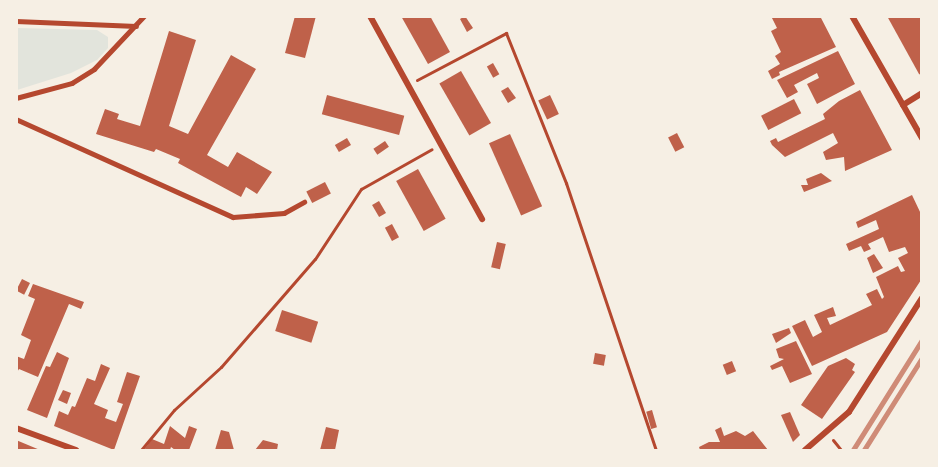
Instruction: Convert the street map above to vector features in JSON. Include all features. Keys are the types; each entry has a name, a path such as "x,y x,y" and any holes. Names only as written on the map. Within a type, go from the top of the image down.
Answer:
{"street":[{"path":"370,16 482,219"},
{"path":"852,16 921,138"},
{"path":"903,105 921,93"},
{"path":"805,450 849,412 921,298"},
{"path":"16,428 76,450"}],"lane":[{"path":"16,98 79,78 114,51 144,16"},
{"path":"16,21 136,26"},
{"path":"16,119 233,217 284,213 304,202"}],"path":[{"path":"408,85 506,33 566,183 656,450"},
{"path":"141,450 174,410 221,367 315,259 361,189 441,144"}],"shaded area":[{"path":"17,28 97,30 108,37 108,48 97,60 71,73 17,90"}],"building":[{"path":"295,16 316,16 305,58 285,53"},
{"path":"401,16 430,16 450,52 428,64"},
{"path":"465,16 473,28 467,32 460,19"},
{"path":"771,16 820,16 836,47 779,72 780,75 772,79 768,71 780,64 775,56 781,52 771,31 777,28"},
{"path":"887,16 921,16 921,75 919,74"},
{"path":"169,31 196,40 169,126 188,134 231,55 256,69 207,155 228,167 237,152 272,172 257,194 246,187 241,197 178,163 180,159 156,149 154,152 96,134 105,109 119,114 117,119 140,126"},
{"path":"838,51 855,84 817,104 807,84 819,78 817,73 794,85 798,92 787,98 777,80"},
{"path":"493,63 499,74 493,78 487,66"},
{"path":"461,71 491,123 469,135 439,84"},
{"path":"508,87 516,98 508,103 501,91"},
{"path":"860,90 892,150 845,171 844,157 826,160 823,152 838,143 833,133 785,157 772,145 770,141 776,138 778,142 825,119 823,114 839,101"},
{"path":"327,95 404,116 399,135 322,114"},
{"path":"550,95 559,114 547,120 538,100"},
{"path":"794,99 801,113 768,130 761,116"},
{"path":"677,133 684,147 675,152 668,138"},
{"path":"510,134 542,206 521,216 489,143"},
{"path":"347,138 351,145 339,152 335,145"},
{"path":"385,141 389,147 377,155 373,149"},
{"path":"418,169 446,219 424,231 396,181"},
{"path":"821,173 832,181 804,192 801,185 808,185 806,179"},
{"path":"325,182 331,194 312,203 306,192"},
{"path":"912,195 921,214 921,280 887,332 812,366 792,326 805,320 813,337 822,332 814,315 833,307 836,316 827,318 830,325 872,305 866,294 877,289 882,299 884,297 876,277 898,266 901,272 905,271 898,258 908,253 905,247 889,252 883,237 868,244 871,249 864,252 861,246 849,251 846,244 879,229 876,220 858,228 856,222"},
{"path":"379,201 386,213 379,217 372,205"},
{"path":"392,224 399,237 392,241 385,228"},
{"path":"497,242 506,244 500,269 491,267"},
{"path":"874,254 883,268 873,273 867,258"},
{"path":"22,279 30,283 24,295 16,291"},
{"path":"33,284 84,302 81,309 69,304 38,377 19,369 16,374 16,356 24,359 31,340 21,335 35,299 28,296"},
{"path":"282,310 318,322 311,343 275,331"},
{"path":"789,328 791,333 776,343 772,334"},
{"path":"796,341 812,374 790,383 782,366 772,370 770,366 784,359 779,358 776,349"},
{"path":"57,352 69,358 47,418 27,410 46,366 50,367"},
{"path":"595,353 606,355 604,366 593,364"},
{"path":"846,358 855,364 852,370 855,372 822,419 801,405 828,366"},
{"path":"732,361 736,371 727,375 723,365"},
{"path":"101,364 110,368 94,404 108,410 105,418 116,422 123,404 117,402 127,372 140,376 114,450 54,426 59,411 68,415 72,406 75,407 87,378 95,381"},
{"path":"63,390 71,393 67,404 58,400"},
{"path":"652,410 657,427 651,429 646,412"},
{"path":"790,412 800,435 793,442 781,415"},
{"path":"170,426 185,438 189,426 197,429 189,450 175,450 171,447 170,450 144,450 152,439 164,444"},
{"path":"326,427 339,430 335,450 320,450"},
{"path":"721,427 724,436 736,431 745,436 753,431 768,450 700,450 699,447 709,442 720,442 715,430"},
{"path":"221,430 229,432 234,450 215,450"},
{"path":"16,440 40,450 16,450"},
{"path":"263,440 278,444 277,450 255,450"}],"railway":[{"path":"853,450 922,340"},
{"path":"864,450 922,358"}]}
